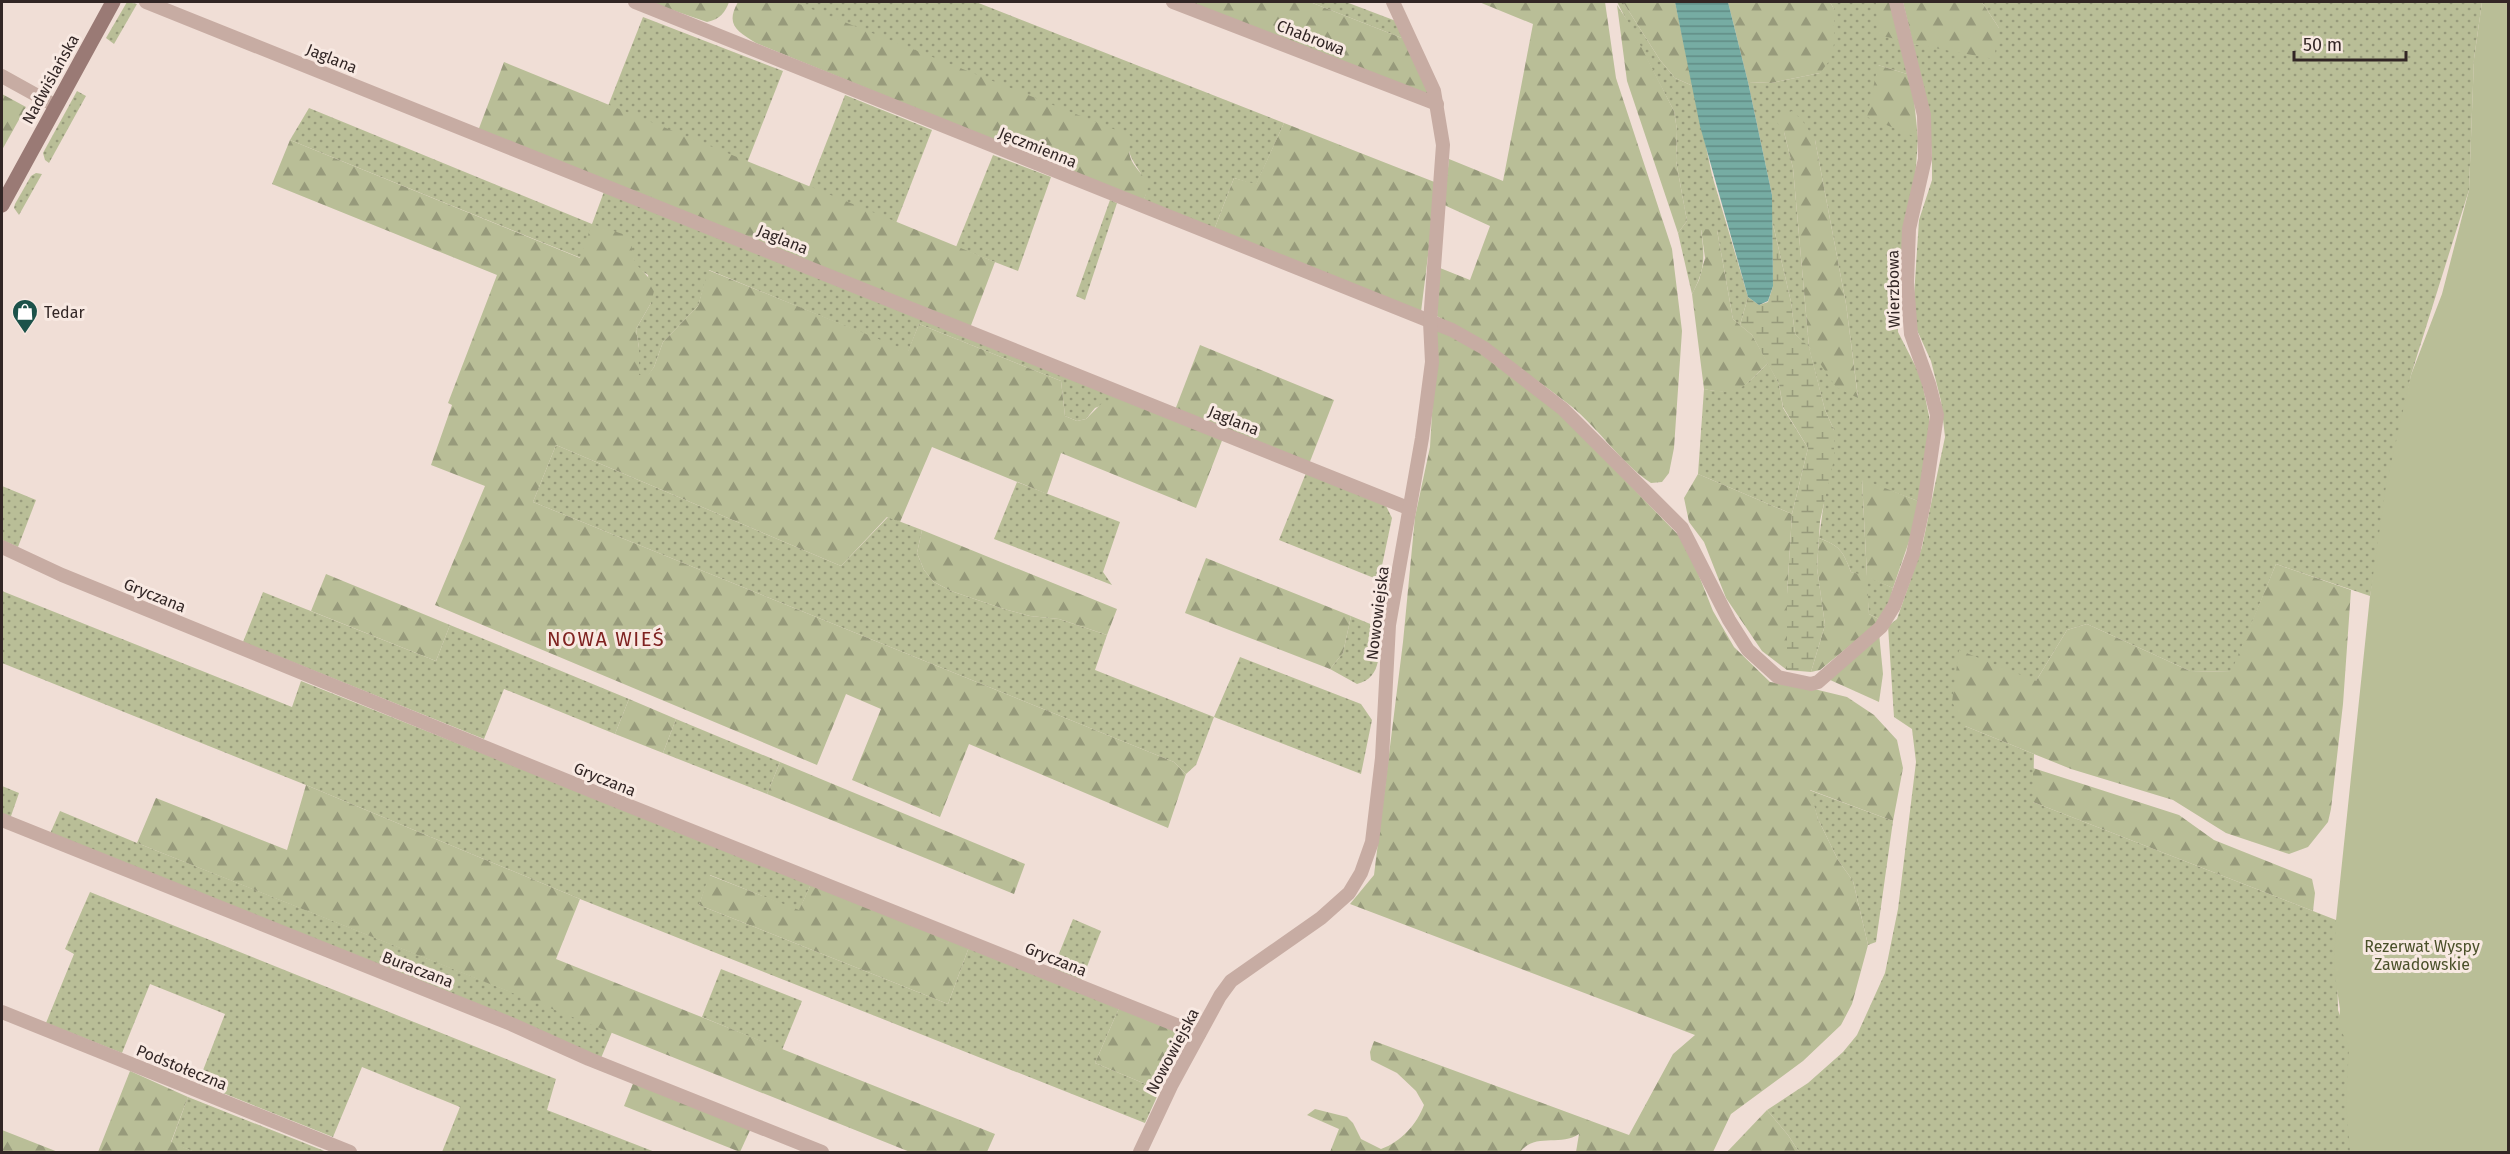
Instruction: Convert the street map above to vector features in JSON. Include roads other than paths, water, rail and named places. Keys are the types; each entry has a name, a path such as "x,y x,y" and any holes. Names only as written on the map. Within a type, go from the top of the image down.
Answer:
{"main road":[{"name":"Nadwiślańska","path":"2,206 113,2"}],"street":[{"name":"Jaglana","path":"146,2 1408,508"},
{"name":"Jęczmienna","path":"635,2 1452,330 1484,348 1563,409 1682,528 1729,620 1748,650 1778,677 1811,684 1818,682"},
{"name":"Chabrowa","path":"1173,2 1437,104"},
{"name":"Nowowiejska","path":"1140,1152 1199,1034 1231,981 1321,918 1349,893 1361,873 1372,842 1382,758 1389,625 1422,438 1432,362 1430,322 1443,145 1434,92 1393,2"},
{"name":"Wierzbowa","path":"1818,682 1881,627 1894,606 1913,554 1924,503 1937,415 1929,384 1911,334 1907,283 1909,229 1925,159 1924,115 1896,2"},
{"path":"2,76 56,106"},
{"name":"Gryczana","path":"2,547 62,575 592,792 1199,1034"},
{"name":"Buraczana","path":"2,820 511,1024 589,1059 822,1152"},
{"name":"Podstołeczna","path":"2,1012 350,1152"}],"water":[{"path":"1675,2 1728,2 1772,195 1773,286 1768,301 1759,305 1748,297 1700,126"}],"place":[{"name":"Tedar","path":"25,335"}],"district":[{"name":"NOWA WIEŚ","path":"606,639"}],"park label":[{"name":"Rezerwat Wyspy Zawadowskie","path":"2422,955"}]}
